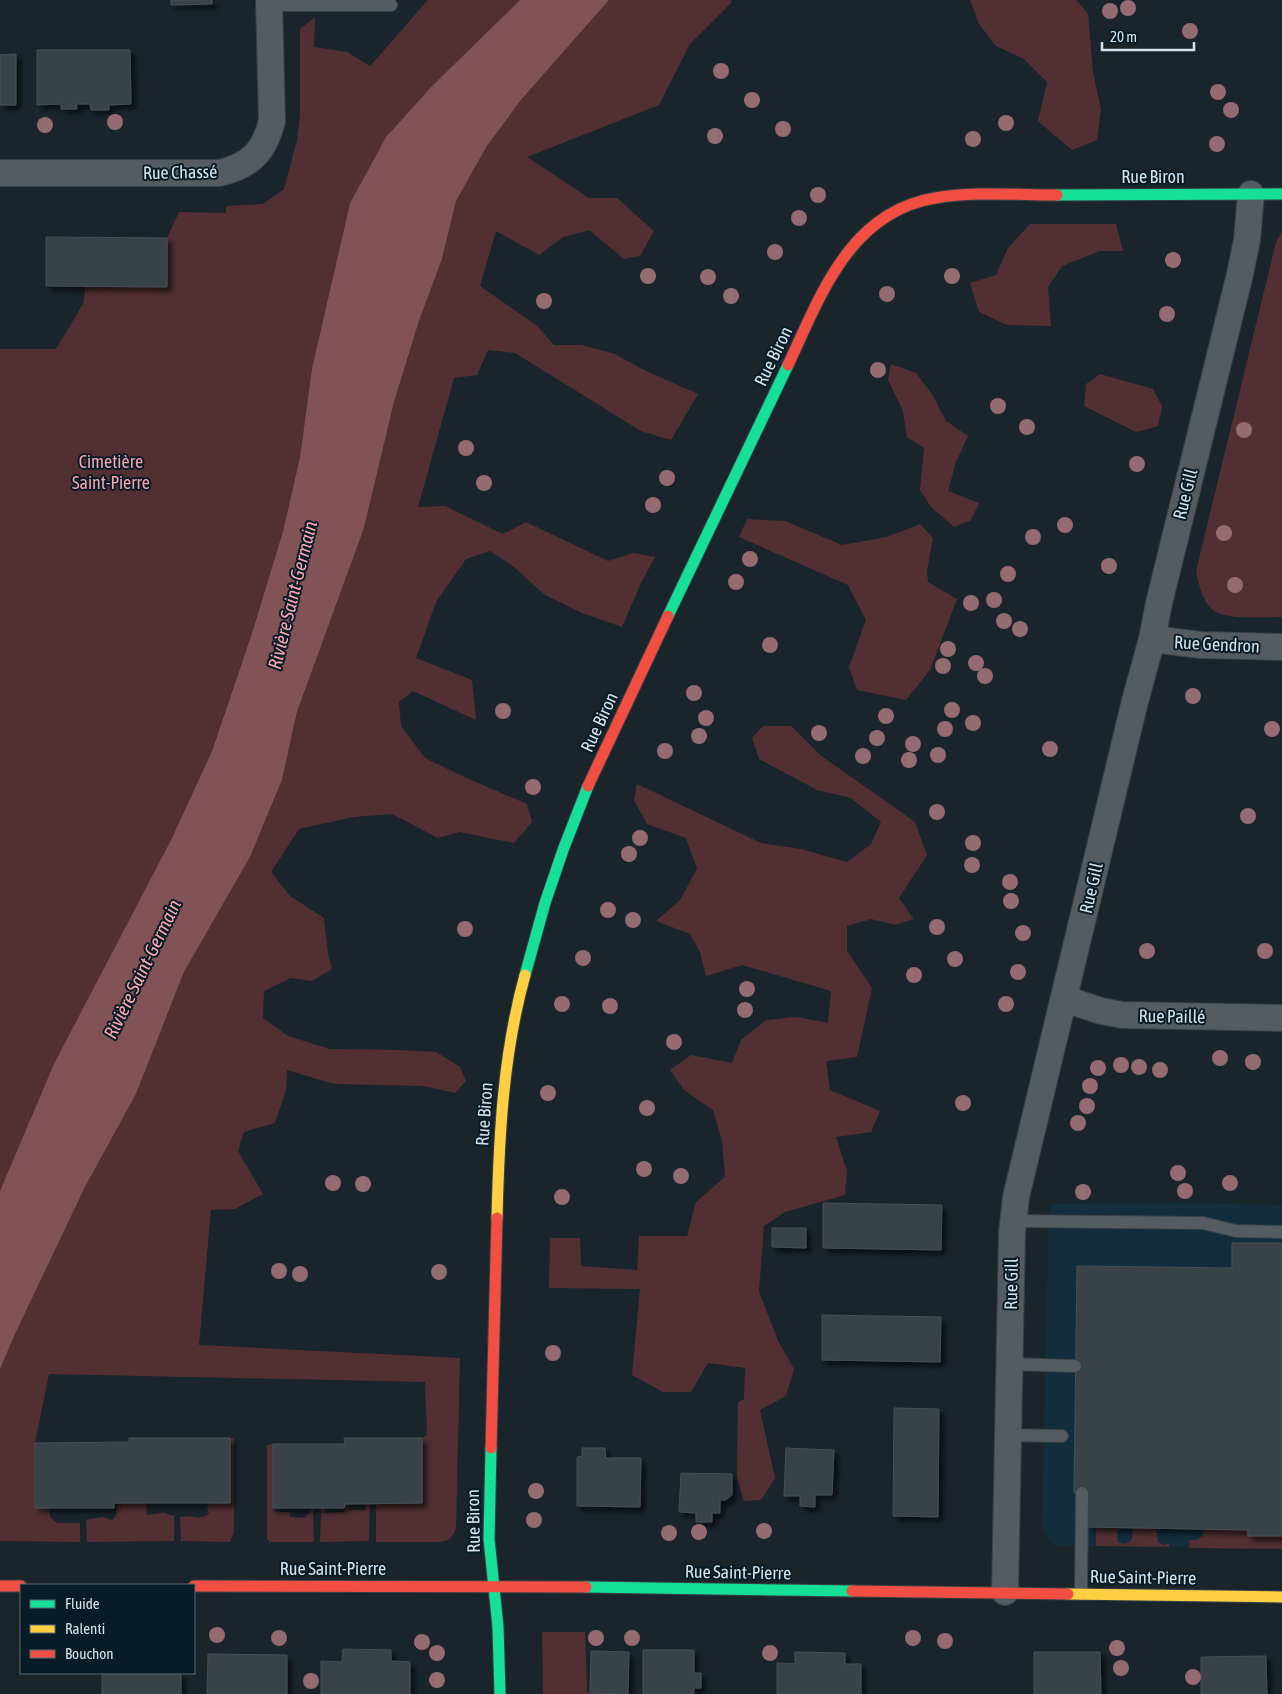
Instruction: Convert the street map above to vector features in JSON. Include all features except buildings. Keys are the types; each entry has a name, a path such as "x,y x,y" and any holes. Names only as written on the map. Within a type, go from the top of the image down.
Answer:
{"street":[{"name":"Rue Chassé","path":"0,173 220,173 236,169 250,161 268,138 272,121 269,2"},
{"name":"Rue Gill","path":"1005,1592 1013,1221 1022,1170 1240,274 1248,233 1252,194"},
{"name":"Rue Biron","path":"500,1694 498,1627 489,1539 498,1165 505,1071 519,997 563,850 592,779 678,594 835,269 849,248 879,222 905,207 928,199 985,195 1282,194"},
{"name":"Rue Gendron","path":"1152,639 1201,645 1282,647"},
{"name":"Rue Paillé","path":"1065,999 1101,1011 1122,1015 1282,1018"},
{"path":"0,1586 20,1586"},
{"name":"Rue Saint-Pierre","path":"195,1586 494,1586 1282,1597"}],"lane":[{"path":"269,2 391,5"},
{"path":"1013,1221 1203,1224 1236,1231 1282,1232"},
{"path":"1010,1364 1075,1366"},
{"path":"1008,1435 1062,1436"},
{"path":"1081,1594 1082,1493"}],"shaded area":[{"path":"1177,1203 1282,1205 1282,1549 1056,1545 1050,1542 1042,1527 1048,1239 1051,1204"}],"green space":[{"name":"Cimetière Saint-Pierre","path":"428,0 520,0 432,86 386,137 350,203 312,368 300,457 283,531 252,633 212,751 171,840 0,1191 0,349 56,349 83,304 86,286 167,238 179,212 226,213 226,206 263,204 284,189 297,140 300,115 300,29 315,17 314,47 347,52 370,66"},
{"path":"609,0 731,0 732,2 690,44 659,105 527,157 589,198 617,198 654,231 640,256 624,259 589,230 563,237 539,255 496,231 480,286 536,325 554,345 582,345 615,354 642,369 698,394 671,440 641,431 515,353 488,350 477,375 454,378 418,507 445,506 503,534 526,522 608,561 633,553 655,557 641,583 622,627 582,613 545,595 514,567 490,551 466,559 436,602 416,658 472,680 476,720 413,691 399,702 401,726 425,758 527,804 532,822 514,843 459,832 438,838 392,814 353,817 299,829 271,872 290,896 324,918 328,954 332,969 312,981 291,978 264,991 263,1018 288,1036 330,1049 436,1052 460,1067 466,1081 455,1093 424,1086 334,1084 287,1070 286,1090 275,1123 244,1132 238,1151 263,1194 235,1209 211,1210 199,1345 460,1358 455,1531 449,1539 440,1542 376,1542 376,1503 422,1503 422,1438 427,1435 425,1382 49,1374 35,1443 35,1508 49,1508 50,1517 57,1523 80,1523 80,1542 0,1541 0,1369 85,1187 136,1094 184,972 250,857 282,780 297,712 364,528 394,402 419,321 442,259 456,201 487,146 521,100"},
{"path":"970,0 1076,0 1088,14 1093,72 1101,109 1097,140 1072,150 1038,121 1047,82 1024,59 996,46 979,24"},
{"path":"1030,224 1116,224 1123,251 1100,251 1062,266 1048,287 1051,326 1007,325 979,312 970,283 996,275 1008,248"},
{"path":"1282,232 1282,617 1248,618 1222,615 1212,609 1205,600 1196,571 1276,242"},
{"path":"891,364 916,373 932,394 946,421 968,436 956,462 948,491 979,503 971,520 954,527 931,507 920,490 924,448 907,437 903,411 888,380"},
{"path":"1100,374 1153,389 1162,406 1158,426 1136,432 1084,406 1086,384"},
{"path":"747,519 785,521 842,545 887,537 920,524 933,538 927,571 928,582 957,599 930,670 906,700 857,690 849,667 866,620 848,585 739,537"},
{"path":"763,726 791,726 820,755 915,822 927,855 899,898 914,919 895,925 871,919 847,926 847,951 872,988 857,1057 826,1061 830,1090 880,1111 871,1132 836,1137 847,1171 845,1195 785,1212 764,1226 759,1291 778,1341 794,1369 786,1396 760,1410 775,1478 761,1500 744,1501 737,1479 738,1402 744,1399 745,1368 708,1363 691,1392 663,1392 632,1375 640,1289 549,1288 550,1238 580,1238 581,1266 637,1270 639,1236 687,1236 696,1202 725,1177 722,1141 713,1110 684,1090 670,1070 691,1055 732,1063 741,1040 766,1020 797,1017 828,1023 831,991 742,965 706,976 700,952 690,934 656,921 680,900 697,869 686,838 647,824 634,800 637,784 761,843 801,849 847,862 871,844 881,822 851,798 817,790 759,759 752,738"},
{"path":"230,1438 234,1438 234,1533 230,1542 181,1541 180,1517 203,1517 209,1513 207,1507 209,1503 230,1503"},
{"path":"273,1444 273,1508 275,1512 290,1512 290,1517 305,1518 313,1508 314,1542 270,1542 267,1539 267,1445"},
{"path":"117,1503 146,1503 147,1515 164,1513 174,1516 174,1541 87,1542 86,1520 102,1517 112,1520 116,1516"},
{"path":"345,1504 349,1504 349,1510 365,1510 366,1504 370,1504 369,1541 320,1542 321,1508 325,1508 325,1513 344,1512"},
{"path":"1096,1528 1118,1528 1118,1542 1124,1544 1132,1539 1133,1528 1156,1529 1158,1542 1164,1545 1169,1543 1169,1547 1096,1546"},
{"path":"1204,1529 1248,1530 1248,1536 1282,1536 1282,1549 1189,1548 1189,1540 1197,1540 1202,1536"},
{"path":"542,1632 585,1632 587,1692 633,1694 543,1694"}],"water":[{"name":"Rivière Saint-Germain","path":"520,0 609,0 521,100 487,146 456,201 442,259 419,321 394,402 364,528 297,712 282,780 250,857 184,972 136,1094 85,1187 0,1369 0,1191 54,1064 171,840 212,751 252,633 283,531 300,457 312,368 350,203 386,137 432,86"}],"traffic: fast":[{"path":"1057,195 1282,194"},
{"path":"668,616 788,365"},
{"path":"525,975 545,903 588,786"},
{"path":"491,1448 489,1539 498,1627 500,1694"},
{"path":"586,1587 852,1591"}],"traffic: slow":[{"path":"497,1218 503,1095 512,1035 525,975"},
{"path":"1068,1594 1282,1597"}],"traffic: jam":[{"path":"788,365 812,312 841,261 859,239 880,220 905,206 935,198 980,194 1057,195"},
{"path":"588,786 668,616"},
{"path":"491,1448 497,1218"},
{"path":"0,1586 20,1586"},
{"path":"195,1586 586,1587"},
{"path":"852,1591 1068,1594"}]}
